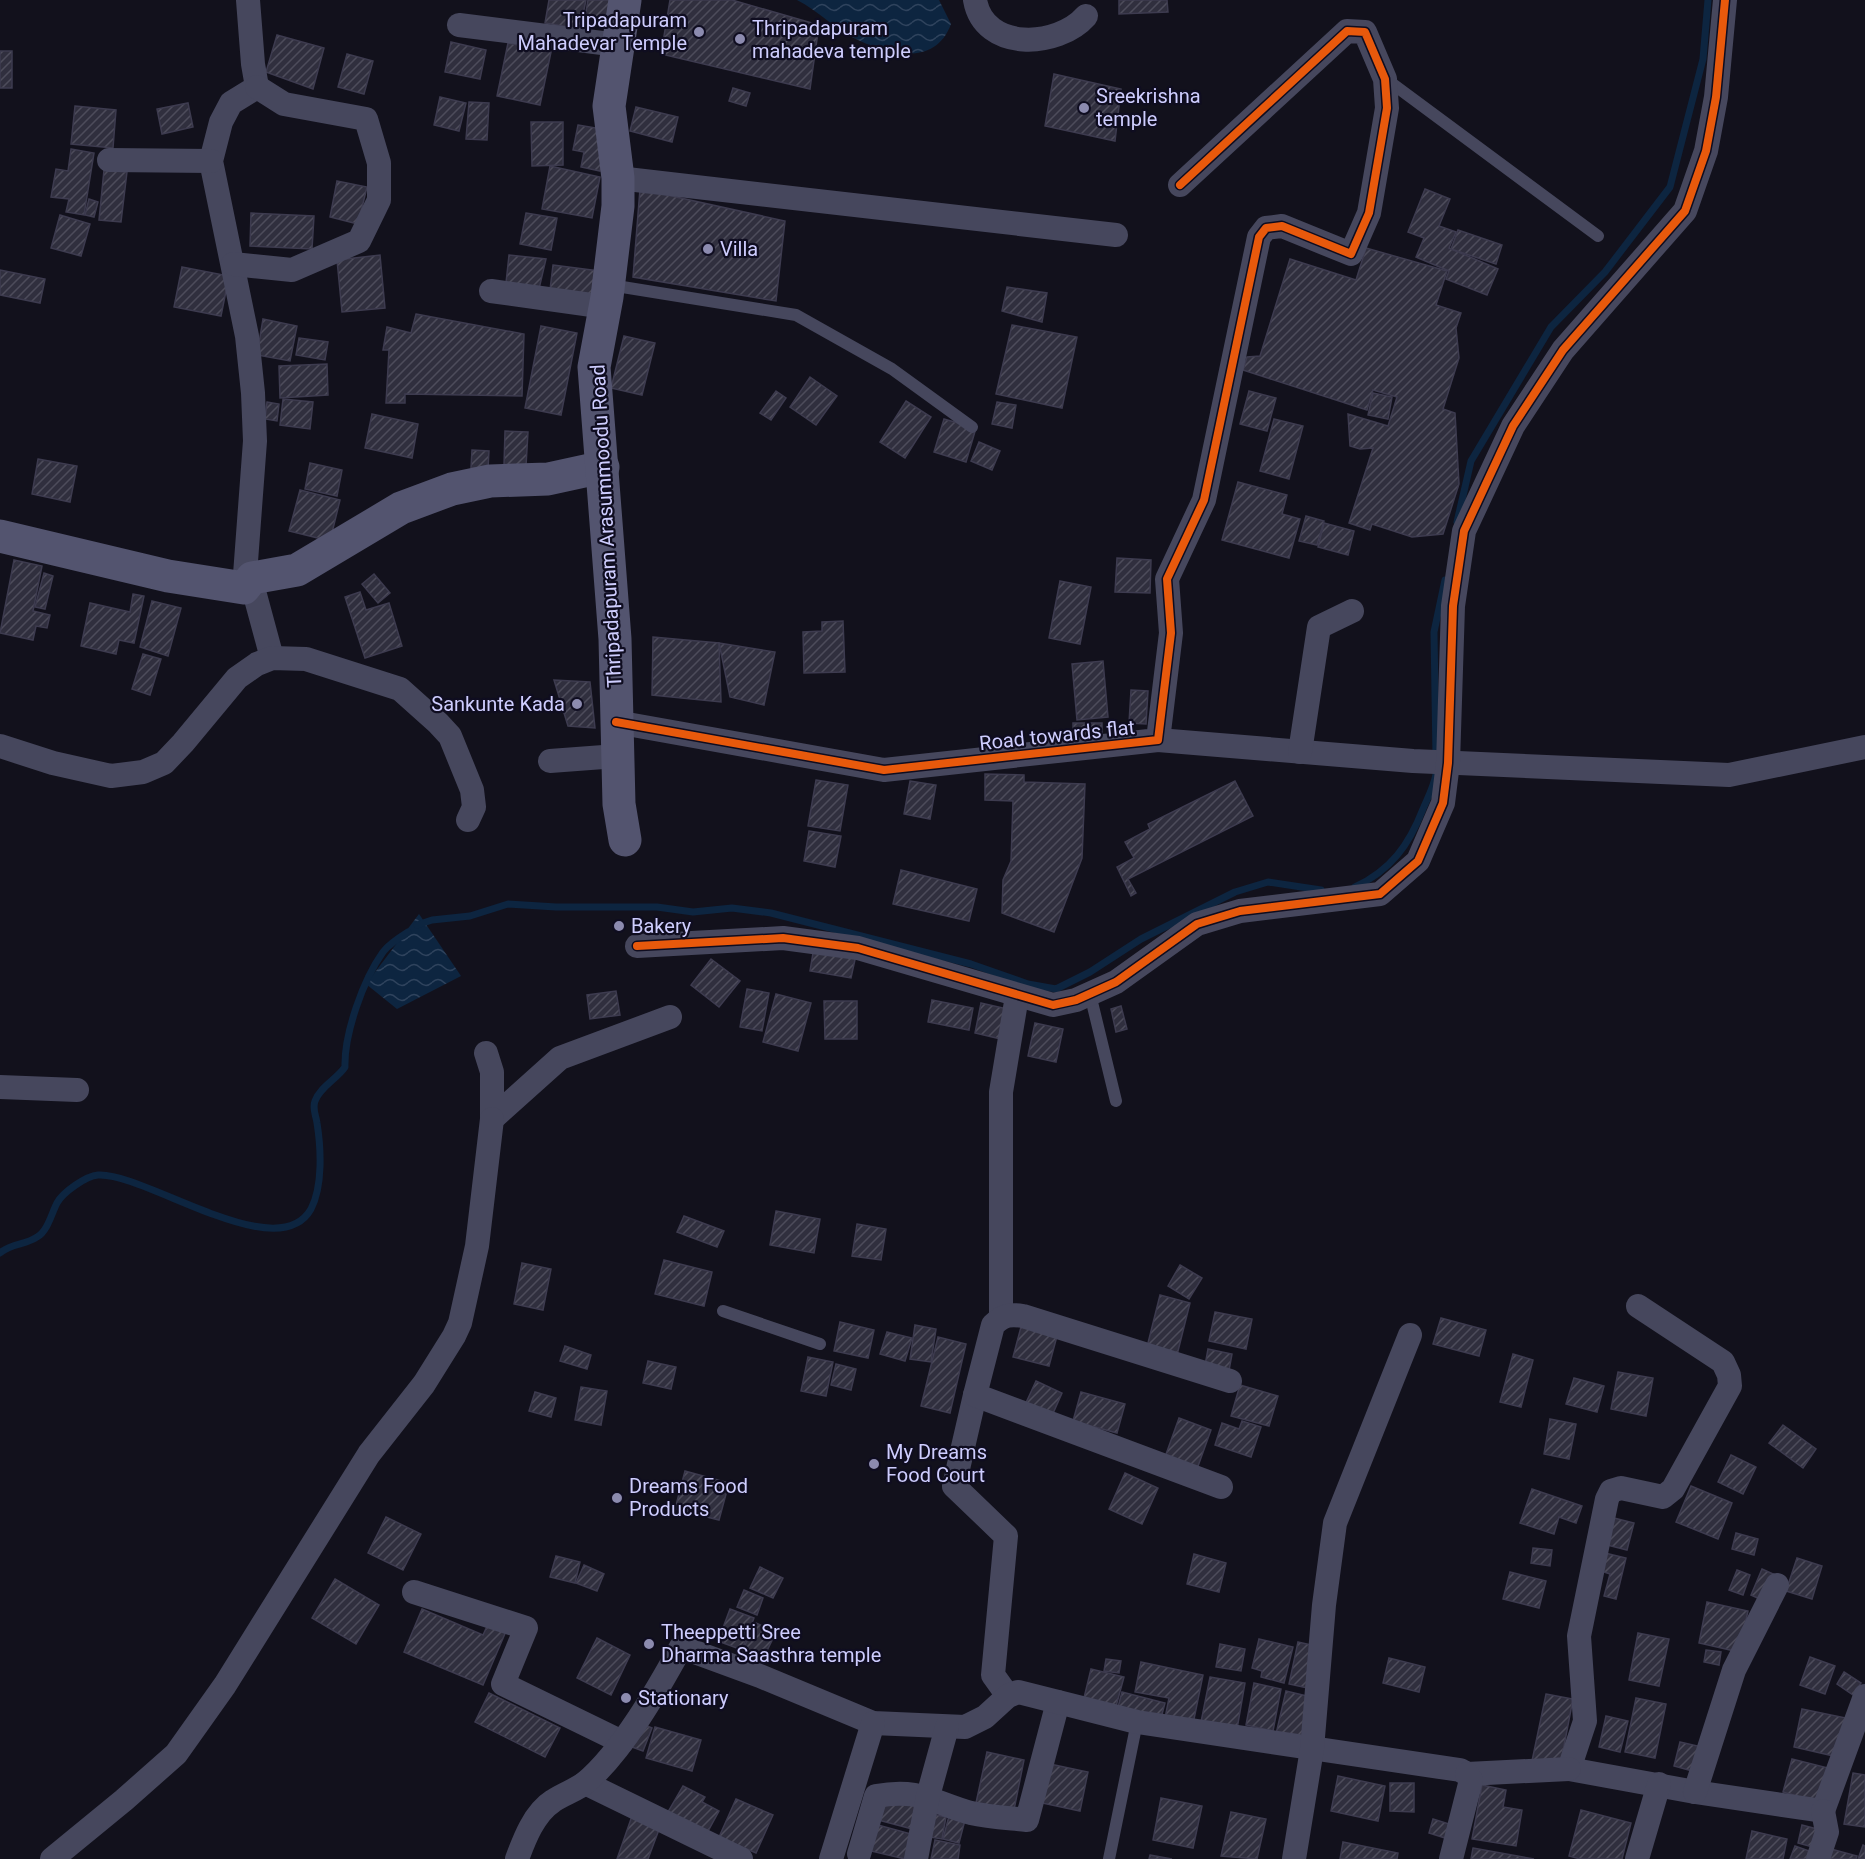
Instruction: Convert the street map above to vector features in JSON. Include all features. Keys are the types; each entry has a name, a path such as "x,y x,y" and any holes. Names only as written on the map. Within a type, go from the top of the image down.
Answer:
{"main road":[{"name":"Thripadapuram Arasummoodu Road","path":"625,0 609,106 618,178 607,296 594,367 615,639 619,804 625,840"},
{"path":"0,536 168,576 244,588 252,578 297,570 401,508 452,489 490,481 548,479 603,467"}],"street":[{"path":"233,264 292,270 359,241 379,200 379,163 366,119 284,104 257,87 248,0"},
{"path":"975,0 977,10 987,26 1007,37 1041,39 1062,34 1076,27 1086,16"},
{"path":"637,946 783,938 858,948 1053,1005 1076,1000 1116,982 1197,924 1240,911 1380,894 1418,861 1437,823 1443,803 1447,763 1453,606 1464,531 1513,426 1563,350 1685,211 1706,151 1716,97 1725,0"},
{"path":"459,25 618,45"},
{"path":"1180,185 1347,31 1365,32 1385,79"},
{"name":"Road towards flat","path":"616,722 884,770 1158,740 1171,633 1167,579 1204,500 1259,237 1266,228 1282,226 1351,254 1369,213 1387,108 1385,79"},
{"path":"257,87 231,103 221,122 212,161 233,264 254,393 255,441 244,588 255,595 272,658"},
{"path":"109,160 212,161"},
{"path":"618,178 1116,234"},
{"path":"491,291 607,296"},
{"path":"1300,752 1319,627 1352,610"},
{"path":"0,746 53,763 111,776 144,772 164,763 237,678 257,664 272,658 298,658 323,663 400,689 411,697 450,736 472,790 474,807 468,820"},
{"path":"1158,740 1413,761 1729,775 1865,747"},
{"path":"550,762 617,756"},
{"path":"1001,1317 1000,1092 1017,996"},
{"path":"492,1119 560,1058 670,1017"},
{"path":"52,1859 176,1754 225,1685 369,1454 424,1384 454,1336 460,1323 477,1246 492,1119 492,1072 486,1053"},
{"path":"0,1087 77,1090"},
{"path":"1569,1769 1585,1721 1579,1636 1607,1499 1611,1491 1621,1488 1663,1497 1672,1490 1730,1386 1729,1375 1722,1362 1638,1306"},
{"path":"1008,1696 993,1675 1006,1536 954,1486 993,1325 1001,1317 1023,1316 1230,1381"},
{"path":"1294,1859 1312,1749 1324,1605 1335,1523 1410,1335"},
{"path":"975,1395 1221,1487"},
{"path":"1695,1792 1734,1670 1777,1585"},
{"path":"414,1592 526,1628 503,1684 622,1742"},
{"path":"517,1859 527,1833 550,1802 585,1783 622,1742 681,1647 760,1676 873,1724 965,1727 978,1722 1008,1696 1018,1692 1137,1722 1460,1770 1471,1780 1451,1859"},
{"path":"1818,1859 1827,1832 1823,1811 1865,1696"},
{"path":"859,1854 876,1796 894,1793 928,1796 972,1813 1027,1820 1058,1702"},
{"path":"831,1859 873,1724"},
{"path":"916,1859 928,1796 947,1727"},
{"path":"1467,1774 1569,1769 1695,1792 1823,1811"},
{"path":"585,1783 741,1859"},
{"path":"1636,1859 1659,1784"}],"lane":[{"path":"1385,79 1598,236"},
{"path":"607,296 796,315 892,369 972,427"},
{"path":"1090,994 1116,1101"},
{"path":"723,1311 820,1344"},
{"path":"1109,1859 1137,1722"}],"water":[{"path":"797,0 939,0 951,24 944,37 935,46 912,54 899,53 852,37"},
{"path":"419,914 461,976 397,1009 366,984"}],"building":[{"path":"549,0 586,0 580,29 545,23"},
{"path":"588,0 613,0 609,22 585,18"},
{"name":"Thripadapuram mahadeva temple","path":"670,0 732,0 819,25 810,89 661,54"},
{"path":"1119,0 1167,0 1168,12 1119,14"},
{"path":"277,35 324,48 313,89 266,72"},
{"path":"451,42 486,50 480,79 445,72"},
{"path":"508,43 551,52 540,105 497,96"},
{"path":"0,51 12,51 12,88 0,88"},
{"path":"347,54 373,61 364,94 338,87"},
{"name":"Sreekrishna temple","path":"1054,74 1121,89 1115,141 1045,126"},
{"path":"733,88 750,93 746,106 729,101"},
{"path":"440,97 466,103 459,131 434,125"},
{"path":"469,102 489,103 487,140 466,139"},
{"path":"188,103 193,127 162,134 157,109"},
{"path":"75,106 116,110 113,148 71,144"},
{"path":"636,107 678,117 672,142 630,131"},
{"path":"531,122 563,122 563,165 532,166"},
{"path":"578,125 608,130 600,171 581,167 584,152 573,150"},
{"path":"71,149 94,153 84,215 66,212 69,199 51,197 56,169 68,171"},
{"path":"550,166 600,177 592,218 542,209"},
{"path":"104,170 127,172 121,222 99,220"},
{"path":"337,181 367,187 358,224 330,217"},
{"name":"Villa","path":"640,189 785,221 776,301 633,277"},
{"path":"1425,189 1450,199 1439,226 1456,232 1449,248 1498,269 1487,295 1446,279 1449,271 1416,257 1424,238 1408,232"},
{"path":"89,199 98,202 94,217 85,215"},
{"path":"251,213 314,216 312,249 250,246"},
{"path":"526,213 557,218 551,250 520,244"},
{"path":"60,215 90,224 81,256 51,248"},
{"path":"1458,230 1502,245 1496,264 1451,249"},
{"path":"1366,248 1447,271 1436,305 1461,313 1456,328 1459,358 1443,409 1455,413 1459,484 1443,534 1412,537 1372,524 1370,530 1349,523 1373,448 1360,449 1350,446 1348,414 1388,426 1397,397 1373,390 1367,410 1243,370 1247,357 1260,356 1290,259 1356,280"},
{"path":"380,255 385,308 342,312 337,260"},
{"path":"509,255 546,259 539,289 506,283"},
{"path":"553,265 599,271 594,298 550,290"},
{"path":"182,267 229,276 221,316 174,307"},
{"path":"0,270 45,279 40,303 0,295"},
{"path":"1007,287 1047,293 1042,322 1002,311"},
{"path":"416,314 524,334 522,396 405,394 405,403 386,403 389,350 383,350 387,327 411,333"},
{"path":"263,319 297,326 290,361 257,355"},
{"path":"1012,325 1077,337 1062,408 996,394"},
{"path":"541,326 577,333 561,415 525,408"},
{"path":"624,336 655,343 642,395 611,388"},
{"path":"299,338 328,342 325,360 296,355"},
{"path":"327,364 328,395 280,398 279,366"},
{"path":"810,377 837,396 816,425 790,407"},
{"path":"776,391 786,398 771,420 760,413"},
{"path":"1249,391 1276,398 1267,431 1240,424"},
{"path":"1373,393 1392,397 1388,419 1368,415"},
{"path":"283,399 313,402 310,429 280,425"},
{"path":"906,401 931,417 905,458 880,442"},
{"path":"267,402 279,404 277,421 265,419"},
{"path":"997,402 1016,405 1012,428 992,424"},
{"path":"372,414 418,424 412,458 365,448"},
{"path":"944,419 976,428 966,462 934,452"},
{"path":"1274,419 1303,426 1289,479 1260,471"},
{"path":"505,431 528,432 526,466 504,465"},
{"path":"979,442 1000,451 992,470 971,461"},
{"path":"472,450 489,451 488,469 471,468"},
{"path":"38,459 77,466 70,502 32,494"},
{"path":"310,463 342,470 337,496 305,489"},
{"path":"1238,482 1287,495 1282,514 1300,519 1289,558 1222,540"},
{"path":"300,490 340,500 330,541 289,531"},
{"path":"1306,516 1324,521 1317,545 1299,541"},
{"path":"1324,523 1354,531 1348,555 1318,547"},
{"path":"1117,558 1151,560 1150,593 1115,592"},
{"path":"14,560 42,566 33,611 50,615 47,628 36,626 33,640 0,633"},
{"path":"44,573 53,576 45,609 35,607"},
{"path":"374,574 390,593 378,603 362,584"},
{"path":"1060,581 1091,587 1080,644 1049,638"},
{"path":"360,592 366,610 389,603 402,646 365,658 345,597"},
{"path":"133,594 144,596 134,643 119,640 116,654 81,646 90,603 130,612"},
{"path":"152,601 181,608 168,656 140,647"},
{"path":"843,621 845,672 804,673 803,632 822,631 822,622"},
{"path":"653,637 719,643 721,702 652,695"},
{"path":"719,643 775,652 764,705 730,697"},
{"path":"143,654 161,659 150,695 132,689"},
{"path":"1103,661 1108,717 1077,720 1072,664"},
{"name":"Sankunte Kada","path":"554,680 590,682 595,728 568,726"},
{"path":"1131,690 1148,691 1146,724 1129,723"},
{"path":"1073,723 1102,723 1102,739 1073,739"},
{"path":"985,774 1024,775 1024,782 1085,784 1082,858 1054,932 1002,913 1003,880 1011,861 1013,801 985,800"},
{"path":"816,780 848,785 840,831 808,826"},
{"path":"910,781 936,785 930,819 904,814"},
{"path":"1235,781 1253,816 1128,879 1136,893 1131,896 1117,867 1134,858 1125,842 1150,829 1148,824"},
{"path":"809,831 841,836 835,867 804,861"},
{"path":"901,870 977,889 969,921 893,904"},
{"path":"814,947 856,955 851,978 810,971"},
{"path":"711,959 740,981 719,1007 691,985"},
{"path":"747,989 769,993 762,1031 740,1027"},
{"path":"616,991 620,1015 590,1019 587,995"},
{"path":"776,994 811,1003 798,1051 763,1042"},
{"path":"932,1000 973,1008 969,1030 928,1022"},
{"path":"824,1001 857,1001 857,1039 825,1039"},
{"path":"981,1003 1012,1010 1005,1040 975,1033"},
{"path":"1121,1006 1127,1029 1116,1032 1111,1009"},
{"path":"1035,1023 1063,1029 1056,1062 1028,1056"},
{"path":"776,1211 820,1219 814,1253 770,1245"},
{"path":"684,1216 724,1231 717,1247 677,1232"},
{"path":"857,1224 886,1229 881,1260 852,1256"},
{"path":"664,1260 712,1272 704,1306 655,1294"},
{"path":"522,1263 551,1269 543,1310 514,1304"},
{"path":"1180,1265 1202,1278 1189,1299 1168,1286"},
{"path":"1160,1295 1190,1303 1176,1359 1146,1351"},
{"path":"1215,1312 1252,1319 1246,1349 1209,1341"},
{"path":"1441,1318 1486,1330 1479,1356 1433,1344"},
{"path":"840,1322 874,1330 868,1358 834,1351"},
{"path":"915,1325 936,1329 931,1362 910,1359"},
{"path":"1021,1327 1057,1336 1049,1366 1013,1357"},
{"path":"887,1332 912,1338 905,1361 880,1354"},
{"path":"938,1337 966,1344 950,1413 921,1406"},
{"path":"565,1346 591,1355 587,1369 560,1361"},
{"path":"1208,1349 1232,1354 1228,1376 1204,1371"},
{"path":"1513,1354 1533,1360 1521,1407 1500,1402"},
{"path":"808,1357 833,1362 826,1396 801,1391"},
{"path":"648,1361 676,1367 671,1389 643,1383"},
{"path":"836,1364 856,1369 851,1390 831,1385"},
{"path":"1618,1372 1653,1378 1646,1416 1611,1409"},
{"path":"1574,1378 1604,1386 1597,1412 1566,1404"},
{"path":"1036,1381 1062,1393 1051,1418 1025,1405"},
{"path":"1240,1385 1278,1396 1269,1426 1231,1416"},
{"path":"581,1387 607,1391 601,1425 575,1420"},
{"path":"535,1392 556,1398 551,1417 529,1411"},
{"path":"1081,1392 1125,1404 1117,1433 1073,1421"},
{"path":"1179,1418 1211,1430 1197,1469 1165,1457"},
{"path":"1550,1419 1576,1424 1569,1459 1544,1454"},
{"path":"1242,1421 1261,1427 1251,1457 1215,1445 1222,1423 1239,1429"},
{"path":"1783,1425 1816,1449 1803,1468 1769,1443"},
{"path":"1731,1455 1756,1467 1743,1494 1718,1482"},
{"path":"685,1471 729,1483 719,1520 675,1509"},
{"path":"1125,1473 1158,1488 1142,1524 1109,1509"},
{"path":"1691,1486 1732,1503 1718,1539 1676,1522"},
{"path":"1532,1489 1582,1506 1576,1523 1559,1517 1554,1534 1520,1523"},
{"path":"386,1517 421,1534 403,1570 368,1553"},
{"path":"1614,1518 1634,1523 1627,1550 1607,1545"},
{"path":"1736,1533 1758,1539 1754,1555 1732,1549"},
{"path":"1533,1548 1552,1550 1550,1566 1531,1563"},
{"path":"1605,1553 1626,1558 1616,1599 1604,1596 1610,1574 1601,1571"},
{"path":"1194,1554 1226,1563 1219,1592 1187,1584"},
{"path":"556,1556 580,1562 575,1583 550,1577"},
{"path":"1797,1558 1822,1566 1812,1599 1786,1591"},
{"path":"584,1565 604,1574 597,1591 576,1583"},
{"path":"760,1567 783,1578 773,1598 750,1588"},
{"path":"1762,1569 1782,1578 1771,1604 1751,1595"},
{"path":"1737,1570 1750,1575 1743,1595 1729,1590"},
{"path":"1510,1572 1546,1581 1539,1608 1503,1599"},
{"path":"335,1579 379,1605 356,1644 312,1618"},
{"path":"744,1590 763,1598 757,1615 737,1607"},
{"path":"1707,1602 1748,1611 1739,1652 1699,1643"},
{"path":"422,1609 483,1635 489,1622 507,1629 483,1685 404,1652"},
{"path":"730,1609 754,1618 742,1650 718,1641"},
{"path":"756,1623 776,1632 761,1663 741,1653"},
{"path":"1638,1633 1669,1639 1659,1686 1629,1680"},
{"path":"597,1638 630,1655 611,1695 577,1678"},
{"path":"1259,1639 1293,1647 1284,1683 1261,1677 1262,1671 1252,1668"},
{"path":"1298,1642 1325,1648 1317,1690 1289,1684"},
{"path":"1220,1644 1245,1649 1241,1671 1216,1667"},
{"path":"1706,1650 1721,1652 1719,1665 1704,1662"},
{"path":"1810,1657 1835,1666 1825,1694 1800,1685"},
{"path":"1389,1658 1425,1667 1419,1692 1383,1683"},
{"path":"1106,1659 1121,1661 1119,1673 1104,1671"},
{"path":"1141,1662 1203,1675 1193,1724 1165,1718 1169,1698 1135,1692"},
{"path":"1091,1669 1124,1677 1115,1710 1083,1702"},
{"path":"1844,1672 1861,1683 1853,1695 1837,1684"},
{"path":"1210,1677 1245,1683 1237,1729 1201,1722"},
{"path":"1254,1683 1281,1689 1273,1731 1246,1725"},
{"path":"1286,1691 1324,1700 1301,1740 1276,1734"},
{"path":"1122,1692 1165,1703 1160,1722 1117,1711"},
{"path":"489,1693 560,1728 545,1757 475,1722"},
{"path":"1546,1694 1573,1699 1560,1767 1532,1761"},
{"path":"1636,1698 1666,1704 1655,1758 1625,1752"},
{"path":"1802,1709 1846,1718 1838,1757 1794,1747"},
{"path":"1606,1716 1628,1721 1620,1752 1599,1747"},
{"path":"640,1723 652,1728 643,1751 632,1747"},
{"path":"655,1727 701,1740 692,1771 646,1758"},
{"path":"1680,1742 1702,1747 1696,1772 1674,1766"},
{"path":"987,1752 1024,1760 1014,1810 976,1803"},
{"path":"1792,1759 1828,1768 1818,1802 1783,1792"},
{"path":"1050,1764 1088,1772 1080,1811 1042,1803"},
{"path":"1853,1773 1865,1775 1865,1827 1844,1824"},
{"path":"1338,1776 1385,1786 1378,1821 1331,1811"},
{"path":"1390,1783 1414,1783 1414,1812 1390,1811"},
{"path":"1482,1785 1506,1790 1503,1807 1522,1810 1516,1846 1472,1839"},
{"path":"683,1786 705,1797 702,1802 719,1811 707,1833 668,1812"},
{"path":"884,1798 922,1808 916,1830 878,1820"},
{"path":"1161,1798 1202,1806 1193,1848 1153,1840"},
{"path":"736,1799 773,1815 756,1853 719,1837"},
{"path":"1581,1810 1631,1823 1622,1859 1580,1859 1569,1856"},
{"path":"1231,1812 1266,1819 1257,1859 1221,1856"},
{"path":"927,1813 946,1817 942,1839 923,1836"},
{"path":"632,1816 660,1827 648,1859 617,1859"},
{"path":"949,1816 965,1820 959,1843 943,1839"},
{"path":"1433,1819 1449,1824 1445,1838 1429,1833"},
{"path":"878,1825 911,1834 905,1859 871,1851"},
{"path":"1802,1825 1825,1831 1820,1849 1798,1843"},
{"path":"1752,1831 1787,1839 1783,1859 1746,1859"},
{"path":"935,1840 960,1845 958,1859 931,1859"},
{"path":"1343,1842 1398,1853 1397,1859 1340,1859"},
{"path":"1863,1845 1865,1846 1865,1859 1858,1859"},
{"path":"1795,1846 1809,1851 1806,1859 1790,1859"},
{"path":"1473,1848 1534,1859 1471,1859"},
{"path":"1831,1849 1857,1856 1856,1859 1829,1859"},
{"path":"1150,1855 1172,1859 1149,1859"}],"waterway":[{"path":"1457,522 1471,461 1551,327 1605,272 1670,187 1703,59 1708,0"},
{"path":"1436,757 1434,632 1445,580"},
{"path":"1355,887 1379,873 1405,845 1418,822 1436,774"},
{"path":"417,925 432,920 470,916 508,904 556,907 657,907 693,912 732,908 771,913 971,964 1028,984 1056,989 1090,972 1141,939 1235,892 1268,882 1321,890"},
{"path":"0,1253 9,1247 33,1240 41,1234 64,1194 81,1181 98,1175 119,1178 146,1187 241,1223 270,1228 294,1224 311,1209 318,1189 320,1155 315,1101 321,1091 345,1067 351,1023 368,977 388,946 408,932"}],"cycle path":[{"path":"637,946 783,938 858,948 1053,1005 1076,1000 1116,982 1197,924 1240,911 1380,894 1418,861 1443,803 1448,763 1453,606 1464,531 1513,426 1563,350 1685,211 1706,151 1716,97 1725,0"},
{"path":"616,722 884,770 1158,740 1171,633 1167,579 1204,500 1259,237 1266,228 1282,226 1351,254 1369,213 1387,108 1385,79 1365,32 1347,31 1180,185"}],"place":[{"name":"Tripadapuram Mahadevar Temple","path":"699,32"},
{"name":"Thripadapuram mahadeva temple","path":"740,39"},
{"name":"Sreekrishna temple","path":"1084,108"},
{"name":"Villa","path":"708,249"},
{"name":"Sankunte Kada","path":"577,704"},
{"name":"Bakery","path":"619,926"},
{"name":"My Dreams Food Court","path":"874,1464"},
{"name":"Dreams Food Products","path":"617,1498"},
{"name":"Theeppetti Sree Dharma Saasthra temple","path":"649,1644"},
{"name":"Stationary","path":"626,1698"}]}
